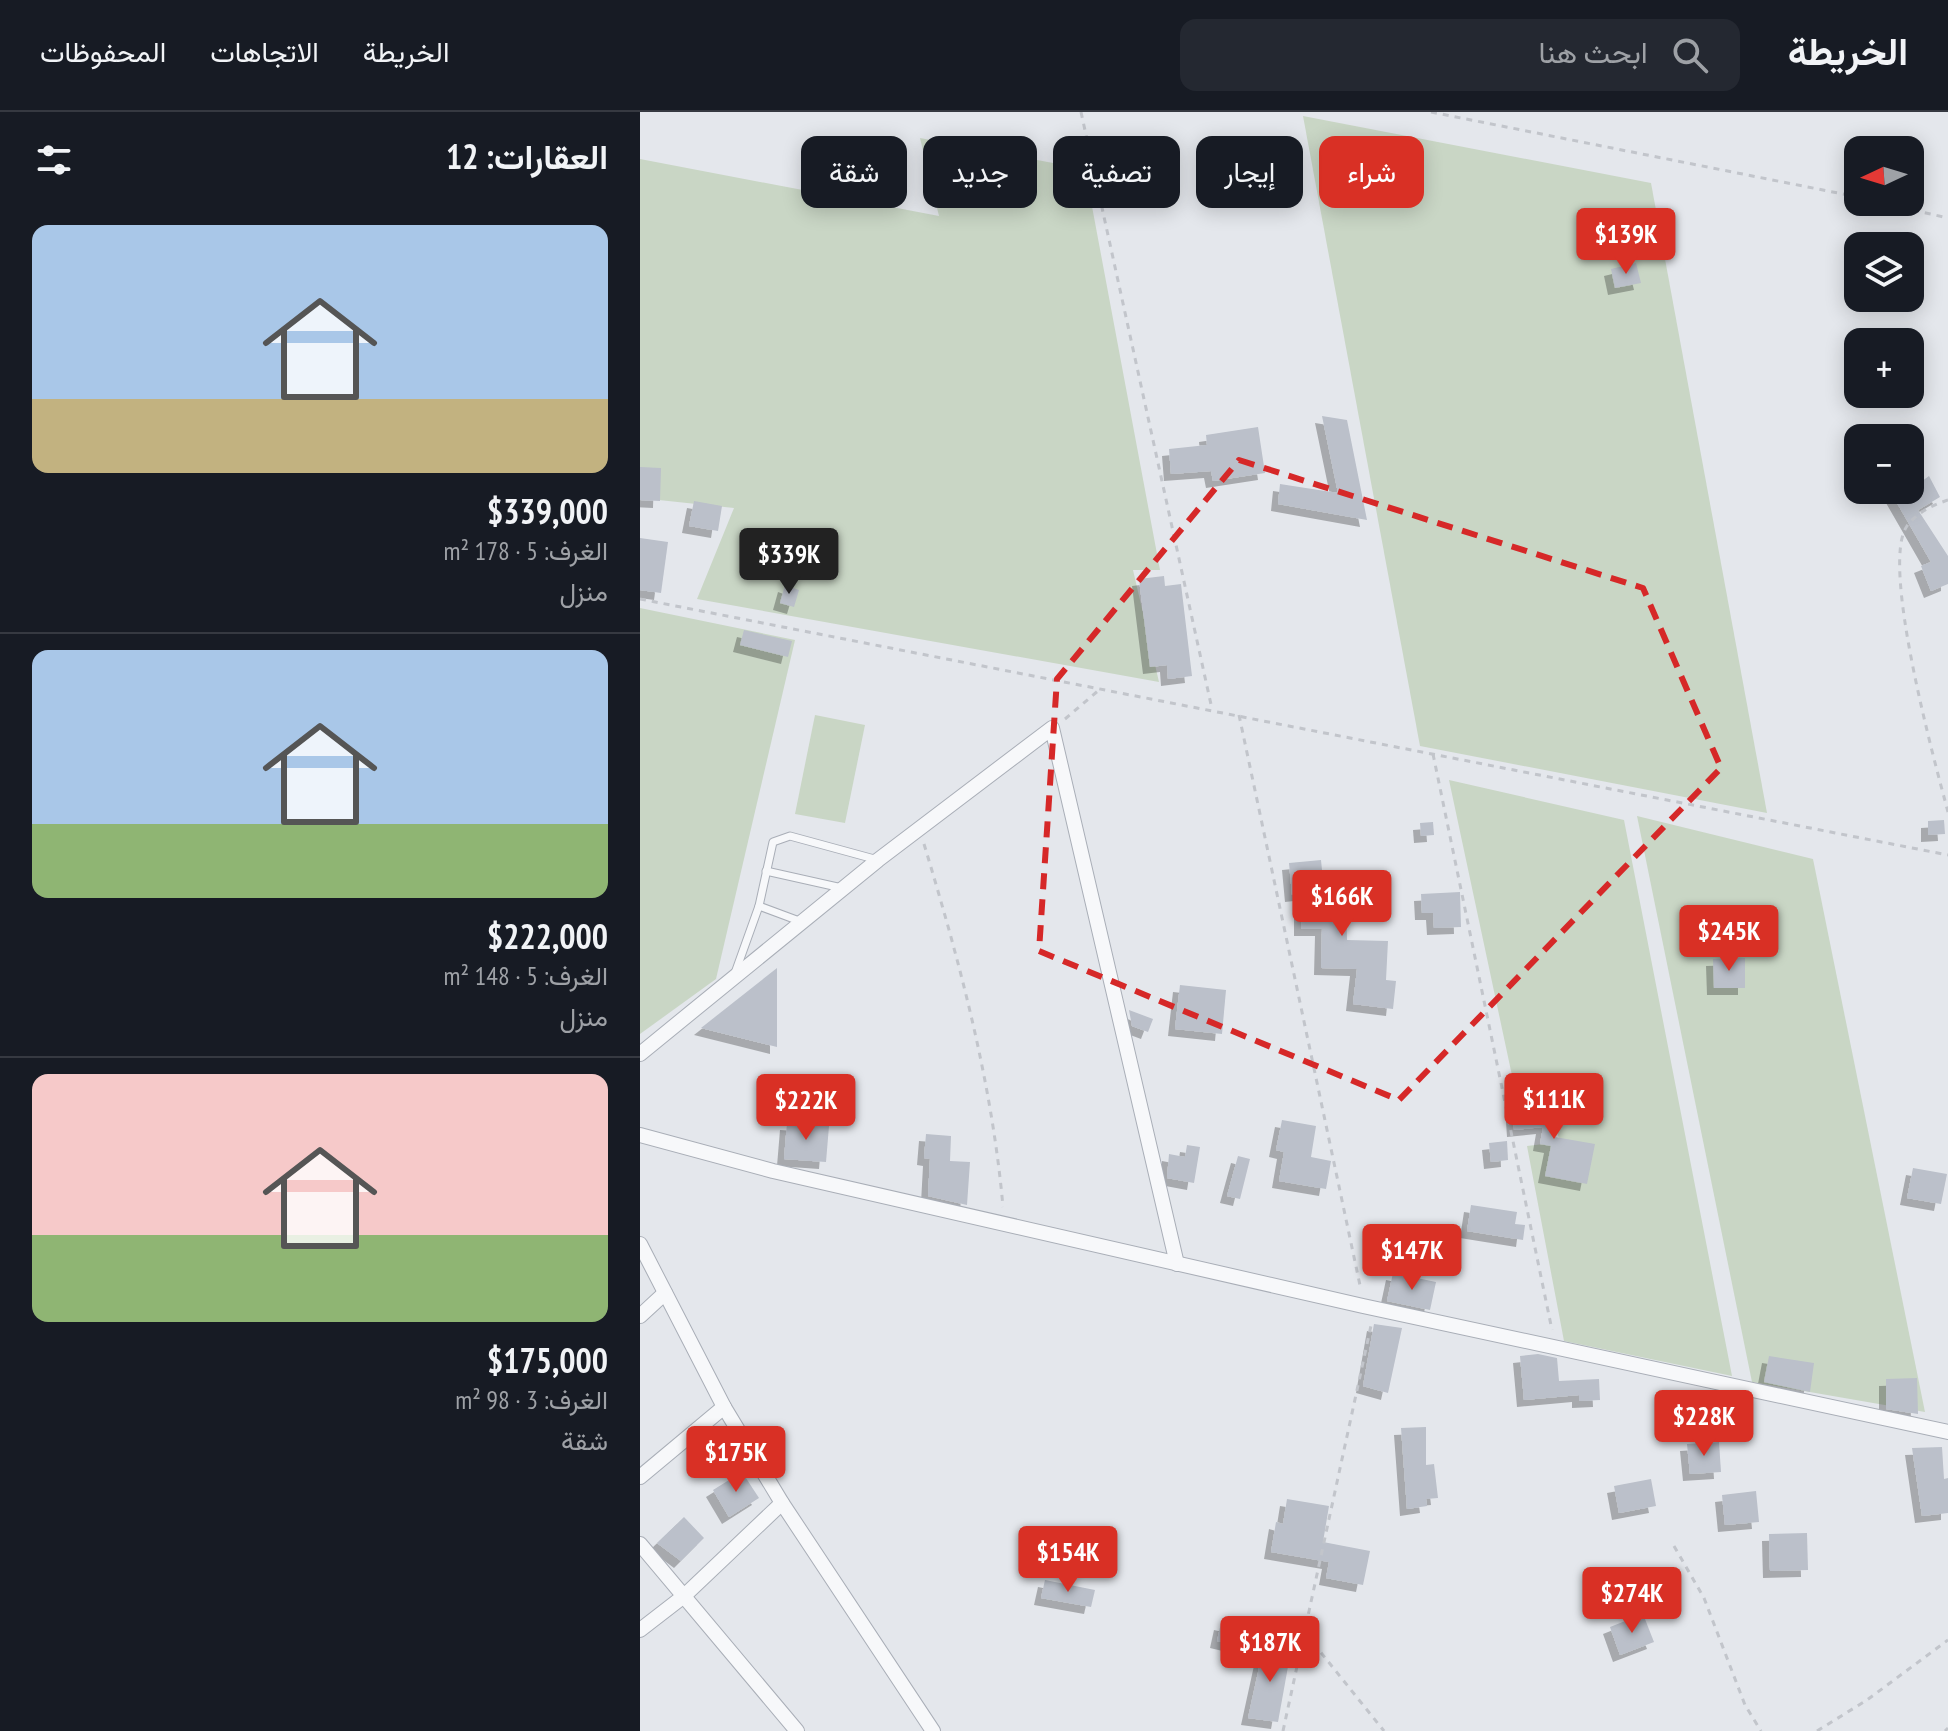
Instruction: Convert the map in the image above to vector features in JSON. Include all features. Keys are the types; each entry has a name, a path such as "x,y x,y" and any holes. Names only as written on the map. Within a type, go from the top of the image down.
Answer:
{"street":[{"path":"640,1054 878,860 1052,728 1177,1264"},
{"path":"640,1135 773,1171 1368,1308 1948,1432"},
{"path":"640,1244 724,1407 782,1503 933,1731"},
{"path":"640,1316 665,1293"},
{"path":"640,1477 724,1407"},
{"path":"640,1630 684,1596 782,1503"},
{"path":"640,1544 797,1731"}],"lane":[{"path":"734,975 759,906 773,842 783,837 878,860"},
{"path":"766,871 843,888"},
{"path":"759,906 803,922"}],"path":[{"path":"1081,112 1212,709"},
{"path":"1431,112 1844,194"},
{"path":"1924,213 1948,218"},
{"path":"1948,500 1929,507 1907,526 1900,559 1902,599 1910,643 1948,812"},
{"path":"640,599 1948,855"},
{"path":"1052,728 1100,689"},
{"path":"1239,715 1368,1308 1283,1731"},
{"path":"1433,752 1556,1350"},
{"path":"919,829 949,926 979,1046 998,1147 1005,1225"},
{"path":"1674,1546 1704,1598 1745,1705 1761,1731"},
{"path":"1305,1632 1384,1731"},
{"path":"1817,1731 1867,1700 1948,1640"}],"highlighted area":[{"path":"1239,460 1643,588 1721,768 1399,1100 1039,951 1057,679"}],"green space":[{"path":"1303,116 1407,136 1319,136 1319,202"},
{"path":"1424,139 1651,183 1767,813 1420,746 1320,208 1424,208"},
{"path":"640,159 801,190 801,208 897,208 939,216 937,208 1037,208 1037,160 1053,163 1053,208 1092,208 1160,570 1133,570 1159,682 697,599 734,508 640,498"},
{"path":"640,608 795,640 716,979 640,1034"},
{"path":"815,715 865,725 845,823 795,814"},
{"path":"1449,780 1624,820 1732,1376 1564,1341 1527,1146 1560,1142 1548,1102 1517,1099"},
{"path":"1637,816 1813,859 1925,1412 1752,1382"}],"building":[{"path":"1636,263 1641,283 1615,288 1611,269"},
{"path":"1322,416 1347,420 1367,520 1278,504 1280,484 1338,493"},
{"path":"1258,427 1265,473 1213,481 1211,471 1171,474 1169,449 1207,445 1206,435"},
{"path":"640,467 661,468 660,501 640,500"},
{"path":"1929,476 1940,497 1918,510 1948,556 1948,584 1931,591 1921,566 1931,562 1898,504 1924,504 1924,480"},
{"path":"694,501 722,506 718,531 689,526"},
{"path":"640,538 668,542 661,593 640,590"},
{"path":"1164,576 1165,586 1181,584 1192,676 1168,679 1167,665 1150,667 1139,579"},
{"path":"785,585 799,590 794,607 780,603"},
{"path":"744,630 792,641 788,657 740,645"},
{"path":"1944,820 1945,834 1928,835 1928,821"},
{"path":"1433,822 1434,835 1421,836 1420,823"},
{"path":"1321,860 1325,900 1346,899 1347,940 1388,941 1386,980 1396,981 1393,1009 1353,1004 1357,969 1321,968 1322,929 1301,929 1301,894 1292,895 1289,863"},
{"path":"1460,892 1461,927 1434,928 1433,913 1422,913 1421,894"},
{"path":"1745,958 1745,988 1714,988 1713,959"},
{"path":"777,968 777,1047 701,1028"},
{"path":"1180,985 1226,990 1222,1034 1175,1029"},
{"path":"1129,1010 1153,1019 1148,1032 1132,1026"},
{"path":"1551,1097 1555,1137 1595,1144 1587,1184 1545,1176 1551,1146 1540,1144 1543,1127 1514,1130 1512,1100"},
{"path":"1282,1120 1316,1126 1311,1157 1331,1161 1326,1189 1279,1181 1284,1152 1276,1150"},
{"path":"787,1123 829,1126 826,1162 784,1159"},
{"path":"926,1134 951,1136 950,1161 970,1162 967,1205 928,1196 930,1159 924,1158"},
{"path":"1507,1141 1508,1160 1491,1162 1489,1143"},
{"path":"1187,1145 1200,1147 1194,1183 1167,1178 1169,1154 1185,1157"},
{"path":"1238,1156 1250,1159 1240,1199 1227,1196"},
{"path":"1913,1168 1947,1174 1941,1204 1907,1198"},
{"path":"1471,1205 1517,1212 1515,1224 1525,1225 1523,1240 1467,1231"},
{"path":"1393,1273 1436,1282 1430,1310 1387,1301"},
{"path":"1374,1324 1402,1328 1388,1393 1363,1386"},
{"path":"1538,1354 1557,1358 1559,1381 1599,1379 1600,1400 1579,1401 1579,1395 1524,1400 1520,1356"},
{"path":"1769,1356 1814,1363 1810,1392 1764,1382"},
{"path":"1917,1378 1918,1414 1886,1409 1886,1379"},
{"path":"1426,1427 1426,1465 1434,1464 1438,1498 1426,1499 1427,1506 1407,1509 1401,1428"},
{"path":"1719,1442 1721,1472 1690,1474 1687,1444"},
{"path":"1942,1447 1944,1479 1948,1478 1948,1513 1922,1516 1912,1448"},
{"path":"742,1472 759,1498 729,1517 713,1490"},
{"path":"1651,1479 1656,1506 1619,1513 1614,1486"},
{"path":"1756,1491 1759,1522 1725,1525 1722,1495"},
{"path":"1287,1499 1329,1506 1323,1542 1370,1551 1363,1585 1326,1578 1329,1562 1271,1552 1276,1522 1283,1524"},
{"path":"684,1517 704,1538 681,1561 657,1543"},
{"path":"1807,1533 1808,1570 1770,1571 1769,1534"},
{"path":"1045,1580 1095,1590 1091,1607 1041,1598"},
{"path":"1643,1614 1654,1642 1620,1655 1610,1627"},
{"path":"1221,1623 1251,1630 1246,1648 1217,1641"},
{"path":"1264,1645 1291,1650 1278,1722 1248,1718"}]}
